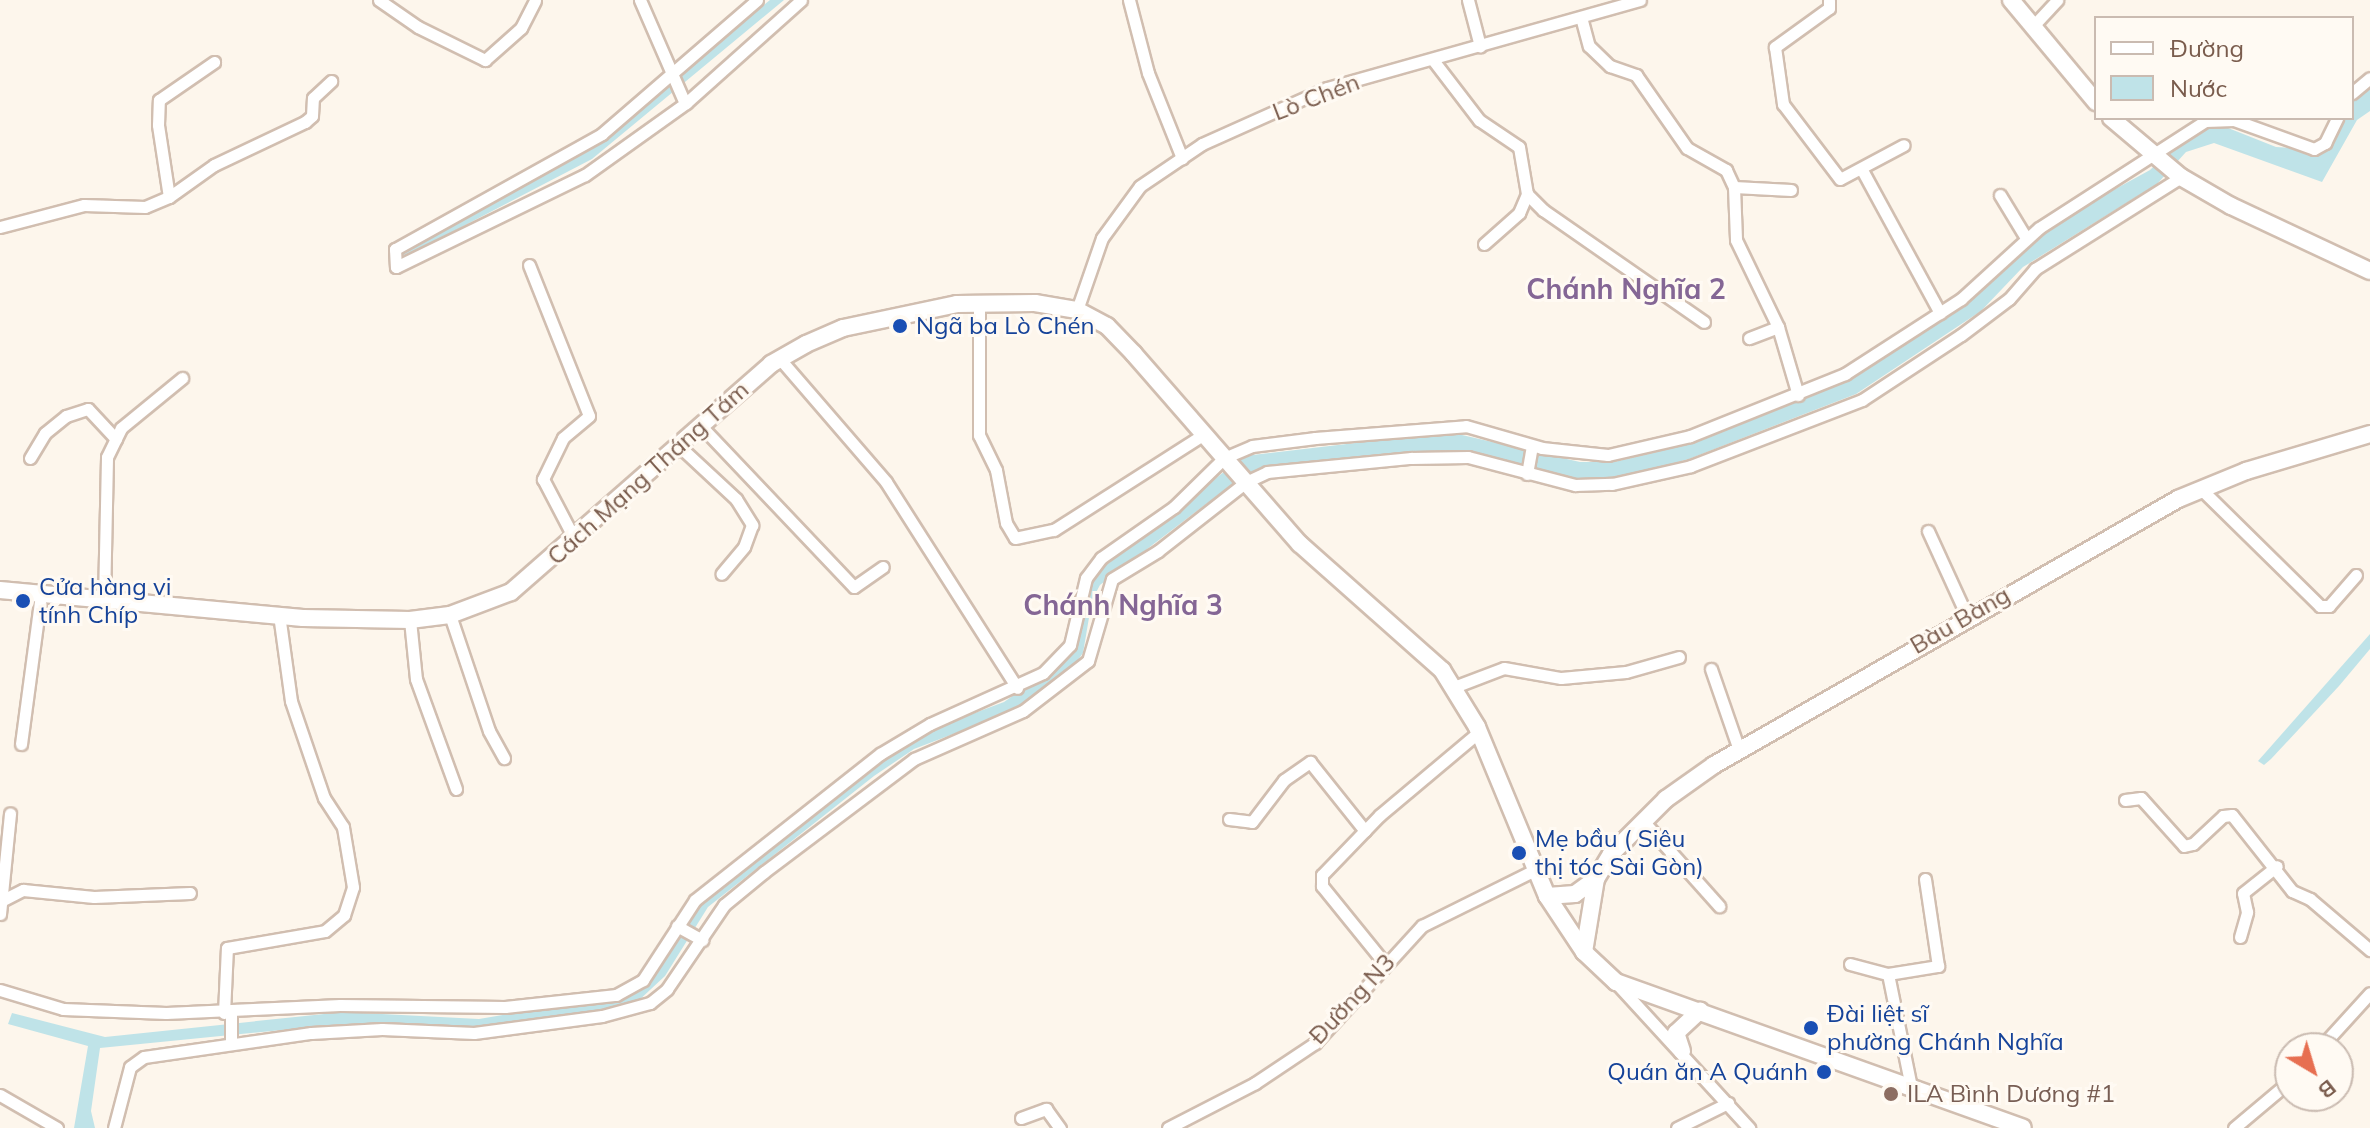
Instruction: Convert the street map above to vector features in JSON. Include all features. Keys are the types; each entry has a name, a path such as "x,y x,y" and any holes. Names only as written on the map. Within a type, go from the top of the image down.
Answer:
{"main road":[{"path":"2011,0 2094,100"},
{"path":"2114,120 2180,176 2370,271"},
{"name":"Cách Mạng Tháng Tám","path":"0,590 279,615 410,620 450,615 511,592 575,540 780,359 843,328 919,309 979,303 1077,310 1107,326 1245,481"},
{"name":"Bàu Bàng","path":"1596,879 1611,854 1666,799 1739,750 1967,616 2201,489 2370,434"},
{"path":"1245,481 1300,544 1428,654 1454,687 1479,732 1547,896 1584,952 1616,982 2023,1128"},
{"path":"1547,896 1575,894 1596,879"},
{"path":"1584,952 1596,879"},
{"path":"1682,1051 1676,1033 1700,1011"}],"street":[{"path":"379,0 418,27 485,60 511,40 534,3"},
{"path":"640,0 683,99"},
{"path":"757,0 674,77 602,134 395,249 396,267 585,175 686,103 801,0"},
{"path":"1129,0 1148,73 1182,158"},
{"path":"1468,0 1480,46"},
{"name":"Lò Chén","path":"1077,310 1102,238 1140,186 1182,158 1327,88 1640,0"},
{"path":"1829,0 1829,8 1775,47 1778,91 1835,176 1847,178 1904,145"},
{"path":"2034,25 2057,0"},
{"path":"1581,17 1589,46 1610,66 1636,75 1687,148 1726,170 1734,187 1736,240 1778,327 1798,395"},
{"path":"1433,60 1479,120 1519,147 1527,194 1519,213 1484,244"},
{"path":"169,197 158,125 159,100 214,62"},
{"path":"2354,91 2370,78"},
{"path":"0,227 84,205 145,207 169,197 214,165 305,122 312,116 313,98 331,81"},
{"path":"0,990 63,1009 228,1013 340,1005 515,1005 616,995 643,980 695,900 739,862 880,754 930,724 1017,688 1043,673 1070,645 1076,606 1086,578 1101,558 1174,507 1226,460 1252,446 1466,426 1532,446 1608,455 1690,436 1845,374 1940,313 2026,238 2210,120"},
{"path":"2227,120 2314,149 2325,143 2336,120"},
{"path":"1862,170 1940,313"},
{"path":"114,1128 136,1060 231,1042 382,1029 460,1033 516,1027 602,1016 650,1003 702,940 724,905 914,759 1023,711 1085,664 1094,650 1112,579 1158,551 1245,481 1267,472 1411,458 1468,457 1575,485 1649,476 1691,466 1862,400 2009,299 2035,269 2180,176"},
{"path":"1734,187 1791,190"},
{"path":"1527,194 1704,322"},
{"path":"2000,195 2026,238"},
{"path":"529,265 589,416 563,438 543,479 575,540"},
{"path":"979,303 979,435 996,470 1006,523 1015,538 1054,530 1204,434"},
{"path":"1749,338 1778,327"},
{"path":"780,359 886,482 1017,688"},
{"path":"104,601 107,457 121,428 182,378"},
{"path":"30,458 45,433 66,416 88,409 116,439"},
{"path":"701,426 854,587 883,567"},
{"path":"679,446 736,499 752,525 744,547 721,574"},
{"path":"1527,474 1532,446"},
{"path":"2201,489 2320,606 2329,606 2356,575"},
{"path":"1928,531 1967,616"},
{"path":"21,744 41,594"},
{"path":"231,1042 227,948 325,931 344,915 353,887 343,827 324,798 291,701 279,615"},
{"path":"450,615 489,731 504,758"},
{"path":"410,620 416,679 456,789"},
{"path":"1070,645 1085,664"},
{"path":"1454,687 1504,668 1561,678 1626,672 1679,657"},
{"path":"1711,669 1739,750"},
{"path":"1386,965 1320,880 1365,831 1441,760 1479,732"},
{"path":"1229,819 1252,822 1284,780 1310,762 1365,831"},
{"path":"2125,800 2141,798 2184,846 2193,844 2223,816 2232,815 2277,866 2292,891 2310,899 2370,950"},
{"path":"0,914 10,813"},
{"path":"1644,822 1719,906"},
{"path":"2240,937 2247,912 2243,893 2277,866"},
{"name":"Đường N3","path":"1168,1128 1255,1083 1315,1043 1422,926 1535,870"},
{"path":"1850,964 1888,974 1938,966 1925,879"},
{"path":"1,901 23,890 94,897 190,893"},
{"path":"677,926 702,940"},
{"path":"1888,974 1911,1087"},
{"path":"1616,982 1749,1128"},
{"path":"2335,1032 2370,993"},
{"path":"515,1005 516,1027"},
{"path":"2234,1128 2274,1094"},
{"path":"0,1095 54,1126"},
{"path":"1677,1128 1728,1103"},
{"path":"1021,1118 1046,1109 1060,1128"}],"water":[{"path":"770,0 784,0 592,159 400,259 401,254 575,157"},
{"path":"2370,84 2370,111 2357,120 2322,182 2214,143 2186,152 2157,184 2023,267 1981,311 1856,394 1689,459 1603,482 1541,476 1452,451 1256,473 1206,504 1100,585 1092,600 1083,653 1070,671 1008,713 914,749 874,776 708,907 665,976 636,1003 480,1030 343,1024 100,1048 91,1111 95,1128 74,1128 88,1046 8,1024 12,1013 105,1037 343,1012 479,1019 628,994 699,899 908,738 1004,702 1062,662 1072,648 1091,577 1244,456 1449,432 1580,462 1614,462 1674,448 1854,375 1899,346 2037,232 2150,170 2190,132 2213,122 2276,147 2321,150 2341,120 2354,120 2354,100"},
{"path":"2370,634 2370,649 2339,686 2271,759 2264,765 2258,761"}],"place":[{"name":"Ngã ba Lò Chén","path":"900,326"},
{"name":"Cửa hàng vi tính Chíp","path":"23,601"},
{"name":"Mẹ bầu ( Siêu thị tóc Sài Gòn)","path":"1519,853"},
{"name":"Đài liệt sĩ phường Chánh Nghĩa","path":"1811,1028"},
{"name":"Quán ăn A Quánh","path":"1824,1072"},
{"name":"ILA Bình Dương #1","path":"1891,1094"}],"district":[{"name":"Chánh Nghĩa 2","path":"1626,289"},
{"name":"Chánh Nghĩa 3","path":"1123,605"}]}
